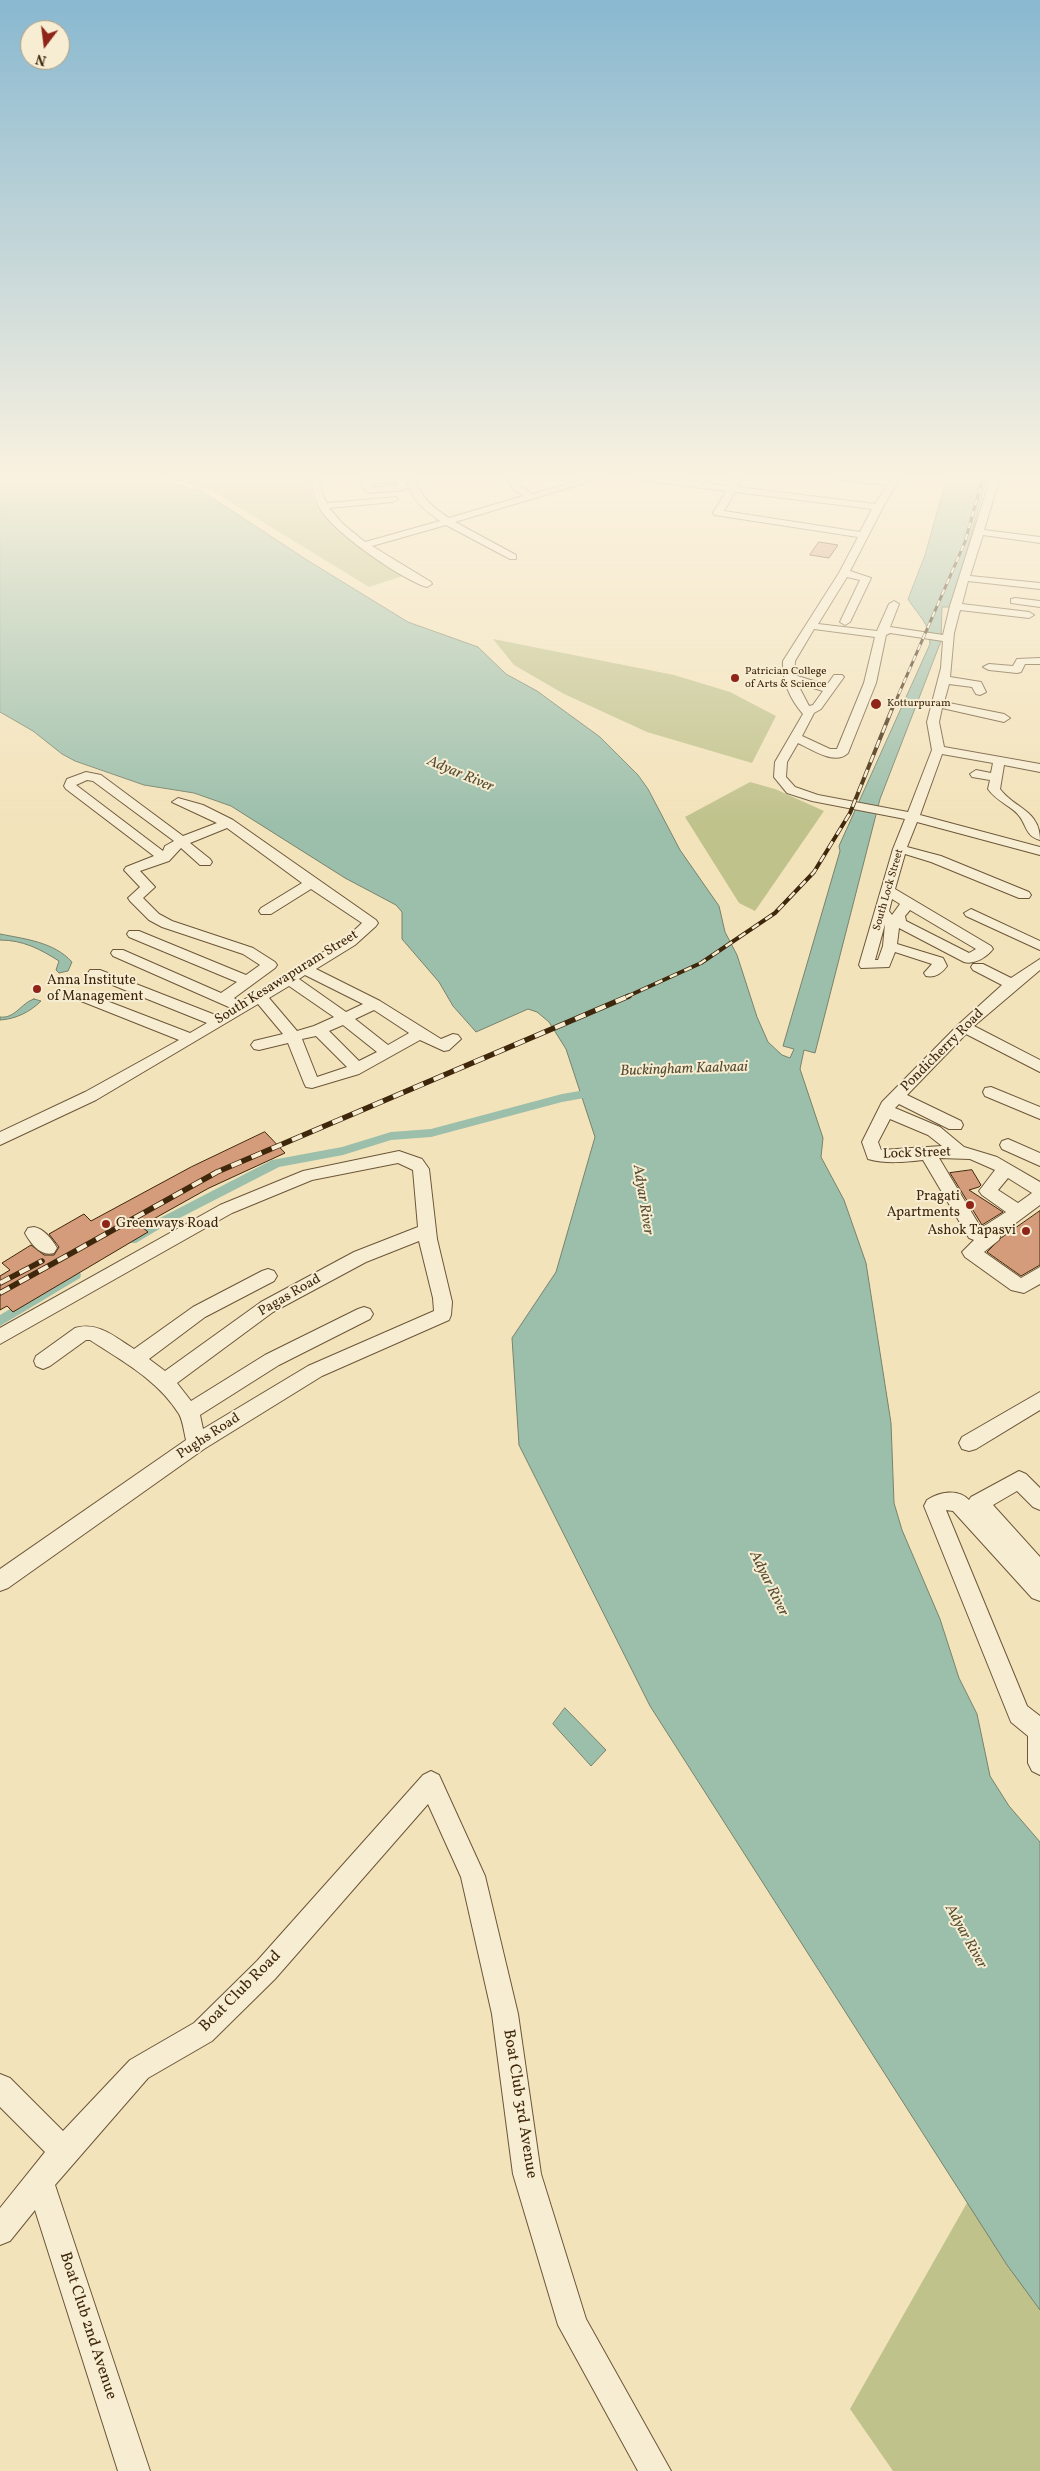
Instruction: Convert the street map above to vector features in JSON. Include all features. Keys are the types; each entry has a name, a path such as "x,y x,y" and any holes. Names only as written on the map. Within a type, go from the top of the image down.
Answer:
{"street":[{"path":"832,592 790,661 788,677 809,716 781,762 780,777 791,790 839,803 914,817 1040,851"},
{"path":"845,622 859,592"},
{"path":"960,592 946,638 947,668 933,722 938,750 1040,768"},
{"path":"1015,601 1040,604"},
{"path":"795,737 828,753 842,752 870,683 894,604"},
{"path":"955,608 1029,614"},
{"path":"955,608 995,615"},
{"path":"812,626 946,638"},
{"path":"988,667 1017,670 1021,661 1040,661"},
{"path":"788,677 830,689"},
{"path":"808,711 817,708 838,677"},
{"path":"944,680 977,684 980,692"},
{"path":"938,704 1004,718"},
{"name":"South Lock Street","path":"890,946 884,964 866,965 900,849 914,817 938,750"},
{"path":"999,762 994,789 1000,797 1026,815 1040,817"},
{"path":"976,774 996,777"},
{"path":"164,858 70,786 71,782 86,776 97,778 172,831 182,843 205,862"},
{"name":"South Kesawapuram Street","path":"0,1140 77,1104 260,998 304,968 350,942 371,923 311,883 228,822 198,808 178,802"},
{"path":"1026,815 1031,829 1040,836"},
{"path":"224,998 270,966 248,951 167,924 154,917 135,898 148,887 130,870 164,858 171,854 170,849 228,822"},
{"path":"900,849 936,859 1024,895"},
{"path":"266,911 311,883"},
{"path":"888,891 986,949 969,959 900,923 898,916 908,903"},
{"path":"882,913 892,924 890,946 938,961 940,966 931,973"},
{"path":"971,913 1040,946"},
{"path":"134,934 247,981"},
{"path":"118,953 224,998 240,1008"},
{"name":"Pondicherry Road","path":"874,1155 870,1142 888,1106 964,1027 1008,985 1034,976 1040,962"},
{"path":"978,966 1008,985"},
{"path":"304,968 375,1004 440,1046 447,1045 453,1039"},
{"path":"95,973 218,1022"},
{"path":"289,979 346,1019 387,1052"},
{"path":"81,996 190,1038"},
{"path":"260,998 293,1036 312,1083 357,1068 419,1034"},
{"path":"259,1045 319,1030 375,1004"},
{"path":"964,1027 1040,1067"},
{"path":"319,1030 357,1068"},
{"path":"991,1092 1040,1113"},
{"path":"897,1096 955,1125"},
{"path":"887,1111 934,1131 960,1152"},
{"path":"1008,1145 1040,1160"},
{"name":"Lock Street","path":"874,1155 889,1158 960,1152 981,1156 1038,1186"},
{"path":"929,1155 975,1233 986,1237 1018,1212 1038,1186"},
{"path":"0,1337 226,1209 308,1175 387,1159 408,1158 421,1169 426,1231"},
{"path":"1005,1170 988,1191 1018,1212"},
{"path":"1040,1206 971,1251 1017,1285 1024,1286 1040,1274"},
{"name":"Pughs Road","path":"0,1581 197,1443 315,1371 435,1320 442,1315 444,1304 432,1263 426,1231"},
{"name":"Pagas Road","path":"165,1382 267,1307 360,1257 426,1231"},
{"path":"34,1233 48,1248"},
{"path":"136,1359 199,1312 268,1276"},
{"path":"189,1412 272,1360 364,1314"},
{"path":"43,1361 82,1333 93,1333 136,1359 165,1382 189,1412 197,1443"},
{"path":"968,1443 1040,1400"},
{"path":"1036,1560 978,1503 1019,1480 1040,1501"},
{"path":"1040,1591 959,1503 951,1501 939,1502 934,1506 1019,1714 1040,1734 1040,1763"},
{"name":"Boat Club Road","path":"0,2231 64,2151 139,2069 203,2032 266,1970 430,1783"},
{"name":"Boat Club 3rd Avenue","path":"430,1783 473,1876 505,2014 527,2174 573,2325 655,2471"},
{"path":"0,2088 64,2151"},
{"name":"Boat Club 2nd Avenue","path":"40,2182 134,2471"}],"green space":[{"path":"493,639 674,675 730,692 776,716 752,763 647,732 564,694 514,665"},
{"path":"750,782 775,789 824,811 755,911 739,903 685,817"},
{"path":"972,2194 1040,2285 1040,2471 893,2471 850,2409"}],"water":[{"name":"Adyar River","path":"0,592 360,592 408,622 478,647 506,674 537,691 600,737 638,775 648,789 680,850 719,906 725,932 737,955 757,1017 768,1042 782,1055 790,1058 794,1049 783,1046 840,851 839,846 930,644 926,624 908,599 911,592 955,592 952,605 950,607 942,607 941,641 880,799 815,1053 804,1050 800,1069 823,1138 821,1157 844,1200 866,1263 891,1423 894,1503 902,1530 940,1619 959,1678 977,1714 990,1776 1009,1806 1040,1842 1040,2310 1007,2265 650,1706 519,1445 512,1338 556,1272 595,1137 566,1049 549,1022 537,1012 528,1009 476,1032 453,1006 439,982 402,939 402,912 396,905 345,878 231,806 194,793 144,785 75,761 62,754 33,731 0,712"},
{"path":"0,934 39,942 57,950 72,962 68,971 59,973 56,970 59,961 31,946 8,940 0,940"},
{"path":"34,999 41,1001 22,1014 0,1020 0,1017 10,1016"},
{"path":"565,1708 606,1750 591,1766 553,1724"}],"building":[{"name":"Greenways Road","path":"265,1132 285,1153 209,1188 141,1226 148,1232 13,1312 7,1306 0,1310 0,1276 10,1270 2,1263 31,1245 44,1255 54,1255 59,1247 49,1234 84,1214 91,1221 191,1167"},
{"path":"972,1170 981,1185 969,1190 1003,1212 982,1225 950,1173"},
{"name":"Ashok Tapasvi","path":"1040,1211 1040,1265 1021,1276 987,1252 1001,1238"}],"waterway":[{"name":"Buckingham Kaalvaai","path":"132,1240 162,1222 276,1163 343,1151 391,1136 431,1133 562,1098 597,1092"},
{"name":"Buckingham Kaalvaai","path":"0,1321 75,1275"}],"railway":[{"path":"894,705 943,592"},
{"path":"626,997 701,963 775,913 814,872 850,813 894,704"},
{"path":"0,1293 217,1172 629,996"},
{"path":"0,1283 42,1261"}],"place":[{"name":"Patrician College of Arts & Science","path":"735,678"},
{"name":"Kotturpuram","path":"876,704"},
{"name":"Anna Institute of Management","path":"37,989"},
{"name":"Pragati Apartments","path":"970,1205"},
{"name":"Greenways Road","path":"106,1224"},
{"name":"Ashok Tapasvi","path":"1026,1231"}]}
